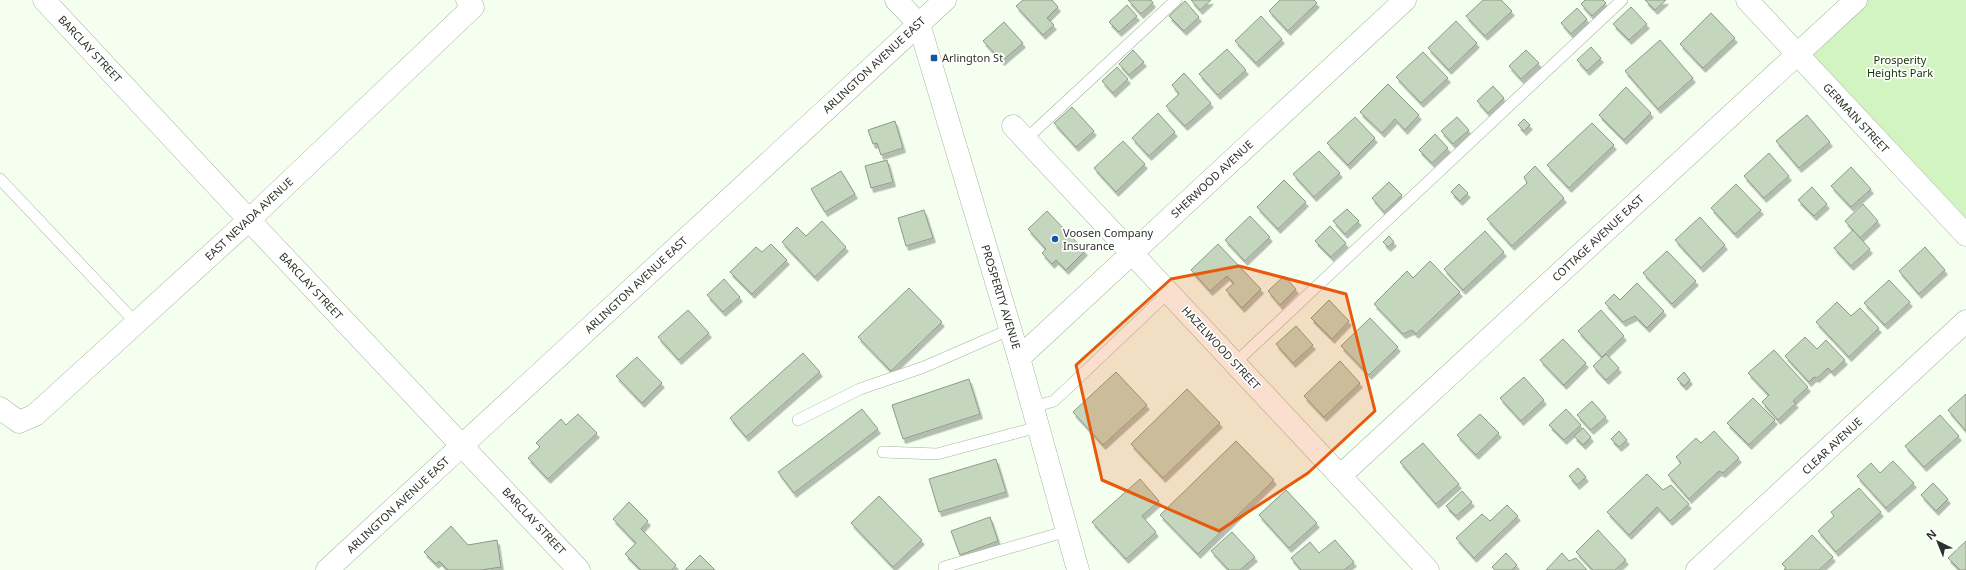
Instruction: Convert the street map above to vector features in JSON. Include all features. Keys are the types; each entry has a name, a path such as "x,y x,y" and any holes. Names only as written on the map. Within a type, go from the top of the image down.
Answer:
{"street":[{"name":"BARCLAY STREET","path":"44,0 249,220 580,570"},
{"path":"896,0 919,24"},
{"name":"ARLINGTON AVENUE EAST","path":"327,570 945,0"},
{"name":"SHERWOOD AVENUE","path":"1020,358 1405,0"},
{"name":"GERMAIN STREET","path":"1747,0 1966,235"},
{"name":"COTTAGE AVENUE EAST","path":"1340,476 1856,0"},
{"name":"EAST NEVADA AVENUE","path":"0,408 19,422 35,415 249,220 470,4"},
{"name":"PROSPERITY AVENUE","path":"919,24 1020,358 1078,570"},
{"name":"HAZELWOOD STREET","path":"1020,132 1428,570"},
{"name":"CLEAR AVENUE","path":"1697,570 1966,321"}],"lane":[{"path":"1020,132 1176,0"},
{"path":"1235,363 1622,0"},
{"path":"0,179 136,323"},
{"path":"884,452 937,454 1036,417 1169,292"},
{"path":"798,420 860,389 924,367 1011,329"},
{"path":"945,570 944,567 1067,531"}],"highlighted area":[{"path":"1239,266 1346,294 1375,411 1308,473 1219,531 1102,480 1076,365 1171,279"}],"green space":[{"name":"Prosperity Heights Park","path":"1858,0 1966,0 1966,235 1797,54"}],"building":[{"path":"1023,0 1052,0 1058,7 1047,18 1054,25 1043,35 1016,6"},
{"path":"1128,0 1151,0 1153,3 1141,14"},
{"path":"1191,0 1211,0 1200,10"},
{"path":"1280,0 1314,0 1317,3 1288,31 1269,11"},
{"path":"1483,0 1501,0 1512,11 1485,36 1466,16"},
{"path":"1585,0 1603,0 1606,3 1592,16 1581,4"},
{"path":"1645,0 1666,0 1655,10"},
{"path":"1185,1 1199,17 1184,31 1169,16"},
{"path":"1127,5 1137,16 1119,32 1109,22"},
{"path":"1631,7 1647,24 1629,40 1613,24"},
{"path":"1577,8 1587,19 1571,34 1561,23"},
{"path":"1711,13 1735,38 1703,68 1680,44"},
{"path":"1261,16 1282,39 1256,63 1235,41"},
{"path":"1456,21 1477,43 1449,70 1428,48"},
{"path":"1004,22 1023,43 1002,61 983,41"},
{"path":"1660,40 1693,78 1658,109 1625,71"},
{"path":"1591,47 1601,58 1587,71 1577,60"},
{"path":"1227,49 1246,70 1218,95 1199,74"},
{"path":"1133,50 1144,62 1129,75 1119,64"},
{"path":"1526,50 1539,63 1521,79 1509,66"},
{"path":"1423,52 1448,78 1421,103 1396,77"},
{"path":"1117,67 1128,79 1113,93 1102,81"},
{"path":"1184,73 1211,103 1185,126 1166,106 1179,94 1172,85"},
{"path":"1388,84 1419,115 1405,130 1395,119 1382,133 1360,112"},
{"path":"1493,86 1504,98 1488,113 1477,101"},
{"path":"1626,87 1651,113 1624,140 1599,115"},
{"path":"1072,107 1094,131 1076,147 1054,123"},
{"path":"1158,113 1175,132 1149,156 1132,138"},
{"path":"1807,115 1830,142 1799,168 1776,141"},
{"path":"1355,117 1375,138 1348,165 1327,143"},
{"path":"1457,117 1469,130 1453,144 1441,131"},
{"path":"1524,119 1530,125 1524,131 1518,125"},
{"path":"895,121 903,148 881,155 877,143 873,144 868,130"},
{"path":"1592,123 1614,145 1569,188 1547,165"},
{"path":"1435,134 1448,148 1432,163 1419,150"},
{"path":"1123,141 1145,164 1116,192 1094,168"},
{"path":"1319,151 1340,173 1314,197 1293,174"},
{"path":"1769,153 1789,176 1764,198 1744,176"},
{"path":"887,160 893,182 871,188 865,166"},
{"path":"1535,166 1564,198 1512,246 1487,219 1527,183 1524,177"},
{"path":"1851,167 1871,189 1851,207 1831,186"},
{"path":"841,171 855,194 825,212 811,189"},
{"path":"1284,180 1306,202 1278,229 1257,207"},
{"path":"1389,182 1402,195 1384,212 1372,198"},
{"path":"1459,184 1468,193 1460,201 1451,192"},
{"path":"1736,184 1761,210 1735,234 1711,208"},
{"path":"1812,187 1827,204 1814,216 1798,200"},
{"path":"1863,204 1878,221 1860,238 1845,221"},
{"path":"1347,209 1359,221 1345,234 1333,221"},
{"path":"924,210 933,238 906,246 898,218"},
{"name":"Voosen Company Insurance","path":"1047,211 1085,251 1066,270 1056,260 1052,264 1042,253 1046,249 1028,229"},
{"path":"1250,216 1270,237 1245,261 1225,240"},
{"path":"1700,217 1725,245 1701,268 1675,240"},
{"path":"822,221 846,247 815,277 782,242 797,227 806,236"},
{"path":"1330,226 1346,243 1331,257 1315,241"},
{"path":"1853,230 1870,249 1851,266 1834,248"},
{"path":"1485,231 1504,252 1463,290 1444,269"},
{"path":"1389,236 1394,242 1388,247 1383,242"},
{"path":"771,244 787,260 752,294 730,272 756,247 762,252"},
{"path":"1218,244 1261,289 1242,308 1226,290 1234,283 1227,276 1210,291 1191,270"},
{"path":"1925,247 1945,270 1919,294 1899,271"},
{"path":"1667,251 1696,281 1672,304 1643,273"},
{"path":"1430,261 1460,292 1416,334 1412,330 1403,334 1374,304 1407,271 1413,278"},
{"path":"1284,276 1296,289 1280,305 1268,291"},
{"path":"724,279 740,297 723,312 707,295"},
{"path":"1889,280 1910,302 1885,325 1864,303"},
{"path":"1637,283 1664,311 1647,328 1635,316 1623,322 1605,303 1614,294 1620,300"},
{"path":"909,288 942,322 891,371 858,337"},
{"path":"1329,300 1349,321 1332,339 1311,318"},
{"path":"1837,302 1851,316 1860,308 1879,328 1849,357 1816,322"},
{"path":"688,310 709,333 679,360 658,337"},
{"path":"1601,310 1624,336 1602,357 1578,331"},
{"path":"1370,318 1398,347 1369,375 1341,346"},
{"path":"1296,326 1313,345 1293,363 1276,344"},
{"path":"1805,337 1817,349 1826,340 1845,360 1832,372 1828,368 1817,378 1814,377 1809,382 1785,356"},
{"path":"1563,339 1586,363 1564,385 1540,360"},
{"path":"1774,350 1808,387 1793,401 1796,403 1778,420 1762,402 1769,395 1748,373"},
{"path":"803,353 820,372 746,437 730,418"},
{"path":"1606,354 1619,368 1606,380 1593,366"},
{"path":"637,357 662,383 642,403 616,376"},
{"path":"1340,361 1360,383 1324,417 1304,396"},
{"path":"1116,372 1147,405 1103,445 1073,412"},
{"path":"1684,372 1690,380 1684,386 1677,379"},
{"path":"1524,377 1544,400 1521,421 1500,398"},
{"path":"969,379 980,414 903,439 892,405"},
{"path":"1187,389 1220,423 1163,478 1131,444"},
{"path":"1966,394 1966,431 1948,410"},
{"path":"1753,398 1775,420 1749,445 1727,423"},
{"path":"1592,401 1606,417 1591,430 1577,415"},
{"path":"862,409 878,429 794,493 778,472"},
{"path":"1566,409 1581,425 1564,440 1549,425"},
{"path":"578,414 597,433 548,479 528,458 540,447 536,443 561,419 566,425"},
{"path":"1480,414 1499,433 1476,455 1457,435"},
{"path":"1940,415 1959,436 1924,467 1905,446"},
{"path":"1583,428 1591,437 1583,445 1574,436"},
{"path":"1619,431 1627,440 1619,447 1611,439"},
{"path":"1714,431 1739,458 1723,473 1719,471 1689,499 1668,475 1681,463 1676,457 1696,438 1701,443"},
{"path":"1236,441 1274,480 1198,554 1160,515"},
{"path":"1423,443 1459,484 1436,504 1400,462"},
{"path":"996,459 1006,492 939,512 929,479"},
{"path":"1893,461 1914,483 1886,508 1857,476 1871,463 1880,473"},
{"path":"1578,468 1586,477 1577,485 1569,476"},
{"path":"1647,474 1663,490 1671,485 1689,504 1670,521 1657,507 1629,535 1607,512"},
{"path":"1140,479 1159,501 1142,516 1156,532 1126,559 1092,522"},
{"path":"1933,483 1948,499 1936,511 1921,495"},
{"path":"1859,488 1881,512 1836,552 1818,531 1834,516 1831,512"},
{"path":"1286,490 1317,523 1289,548 1259,515"},
{"path":"1462,491 1472,502 1456,516 1446,506"},
{"path":"879,496 922,540 893,567 851,523"},
{"path":"629,502 648,521 641,529 676,565 672,570 641,570 625,554 636,543 613,519"},
{"path":"1507,505 1518,516 1474,558 1456,538 1482,514 1490,521"},
{"path":"990,517 998,541 960,555 951,531"},
{"path":"451,526 468,545 497,540 501,567 481,570 448,570 439,561 436,564 424,552"},
{"path":"1598,530 1626,560 1615,570 1593,570 1576,552"},
{"path":"1232,532 1255,557 1240,570 1229,570 1211,551"},
{"path":"1812,535 1833,557 1819,570 1784,570 1786,568 1782,564"},
{"path":"1335,540 1354,562 1344,570 1301,570 1291,558 1310,542 1319,553"},
{"path":"1966,541 1966,570 1960,570 1948,558"},
{"path":"1506,553 1517,565 1512,570 1495,570 1492,567"},
{"path":"1562,553 1569,561 1576,558 1587,570 1546,570"},
{"path":"700,555 715,570 685,570"}],"place":[{"name":"Arlington St","path":"934,58"},
{"name":"Voosen Company Insurance","path":"1055,239"}]}
